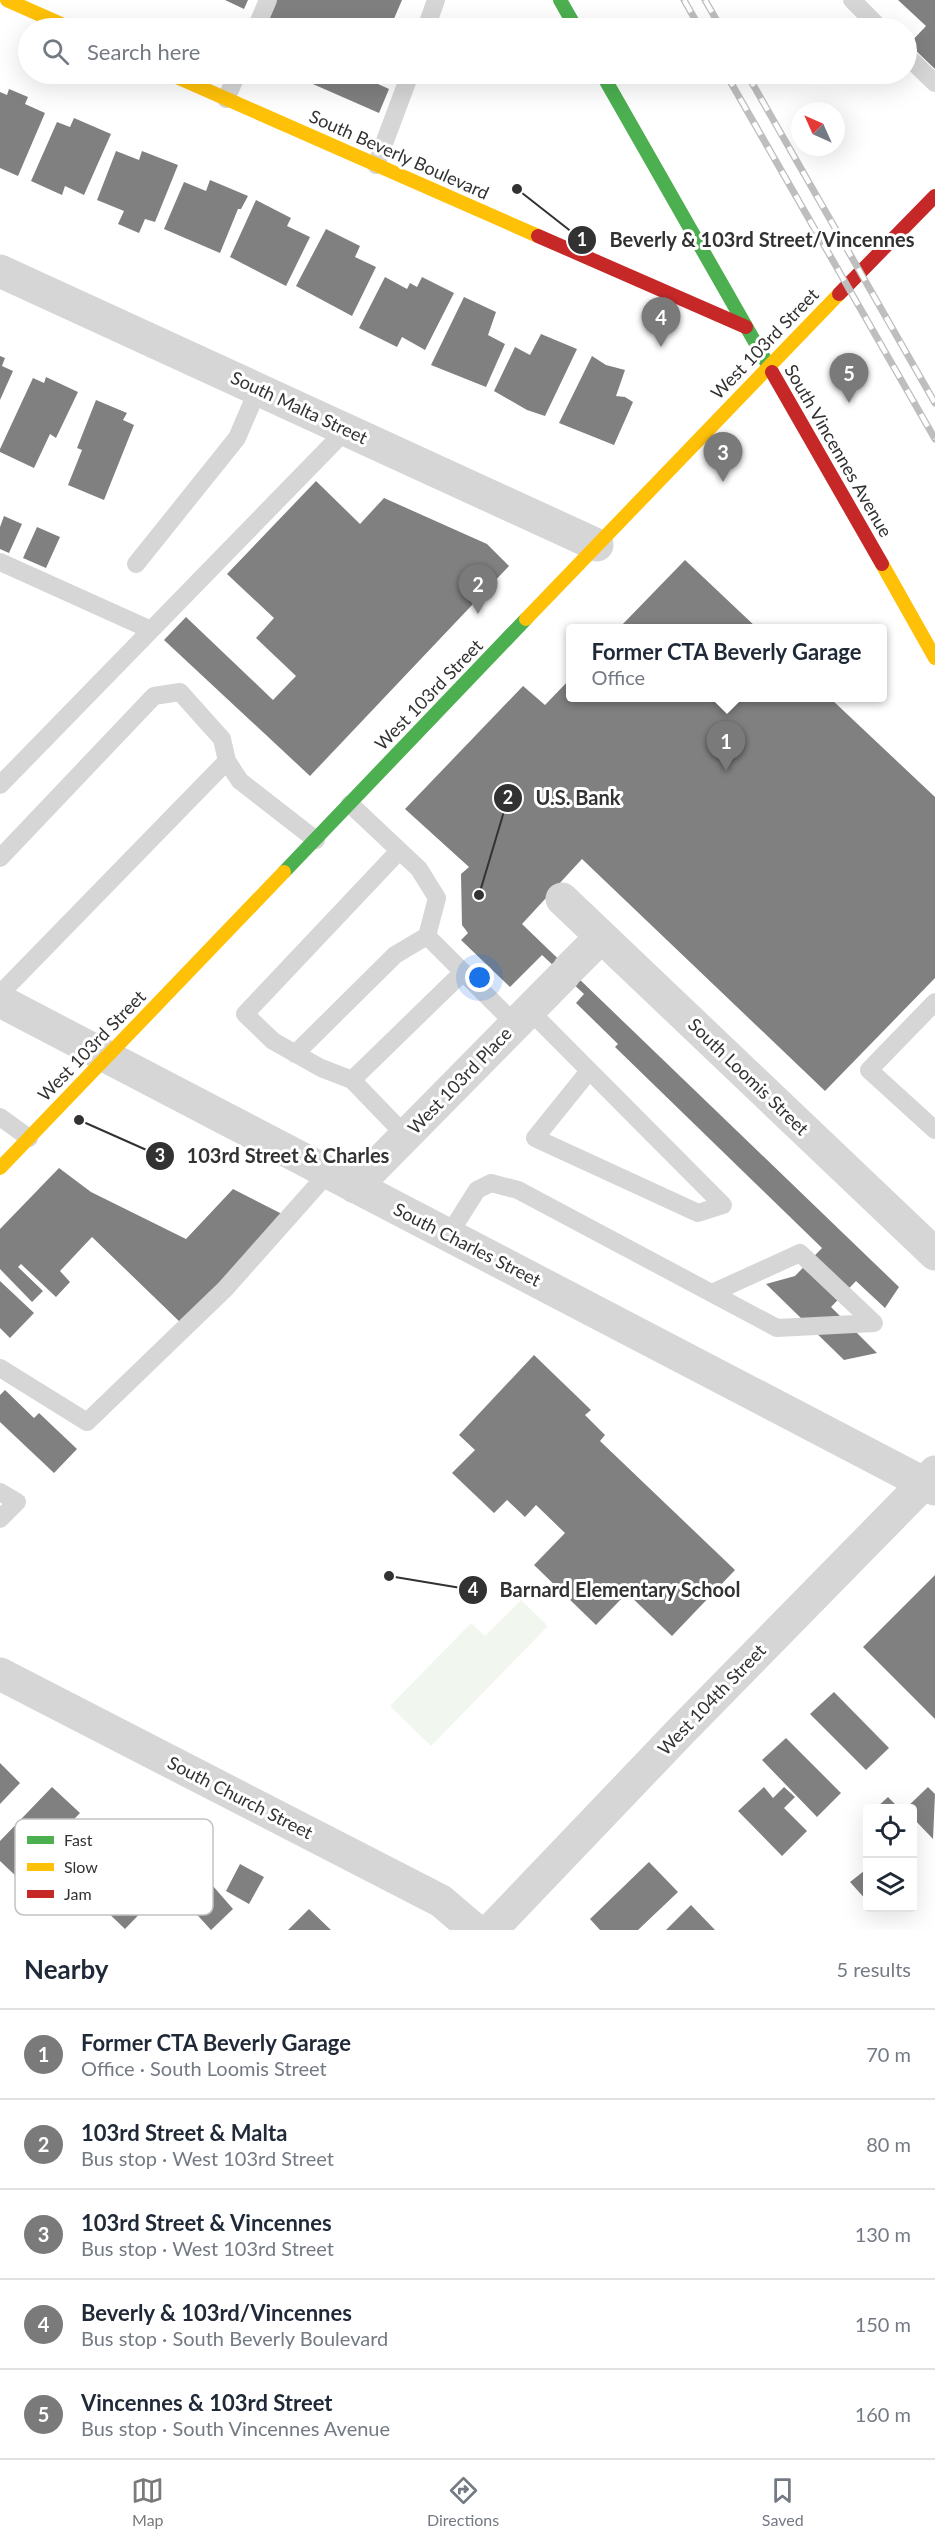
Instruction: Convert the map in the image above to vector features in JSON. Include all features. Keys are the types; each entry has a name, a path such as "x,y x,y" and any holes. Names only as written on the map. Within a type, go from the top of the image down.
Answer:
{"main road":[{"path":"7,0 48,18"},
{"path":"560,0 570,18"},
{"name":"South Beverly Boulevard","path":"192,84 746,327"},
{"name":"South Vincennes Avenue","path":"608,84 935,658"},
{"name":"West 103rd Street","path":"0,1168 935,196"}],"street":[{"name":"South Malta Street","path":"0,271 597,545"},
{"name":"South Loomis Street","path":"562,899 935,1254"},
{"name":"West 103rd Place","path":"342,1180 406,1136 601,937"},
{"name":"South Charles Street","path":"0,1001 448,1236 931,1481"},
{"name":"West 104th Street","path":"491,1930 690,1721 931,1481"},
{"name":"South Church Street","path":"0,1674 441,1901 475,1930"}],"lane":[{"path":"260,18 267,0"},
{"path":"430,18 436,0"},
{"path":"852,0 870,18"},
{"path":"917,66 935,83"},
{"path":"226,99 233,84"},
{"path":"376,165 406,84"},
{"path":"136,564 237,438 258,389"},
{"path":"0,785 346,430"},
{"path":"0,562 151,630"},
{"path":"0,858 154,696 180,692 222,739 227,761 240,781 316,840"},
{"path":"0,993 227,761"},
{"path":"296,1054 395,955 427,936 437,898 419,869 398,852 350,804"},
{"path":"398,852 245,1014 273,1041 321,1068 352,1080 406,1136"},
{"path":"427,936 463,972 589,1071 723,1205 698,1213 535,1138 589,1071"},
{"path":"352,1080 463,972"},
{"path":"935,1002 869,1070 935,1130"},
{"path":"0,1117 29,1138"},
{"path":"0,1368 87,1422 342,1180"},
{"path":"448,1236 477,1190 491,1183 518,1191 777,1328 874,1323 800,1253 712,1293"},
{"path":"0,1492 17,1502 0,1519"}],"shaded area":[{"path":"521,1600 548,1626 431,1746 390,1706 471,1623 485,1636"}],"building":[{"path":"225,0 248,0 244,9"},
{"path":"275,0 402,0 394,18 267,18"},
{"path":"898,0 935,0 935,69 917,52 917,36 926,26"},
{"path":"313,84 378,84 389,89 379,113"},
{"path":"9,89 28,97 25,104 45,113 18,176 0,168 0,92 7,95"},
{"path":"74,118 111,134 84,195 65,186 62,195 31,181 57,122 70,127"},
{"path":"116,151 139,160 142,151 178,165 155,222 145,219 139,233 118,224 124,211 97,200"},
{"path":"210,180 248,196 241,209 238,209 220,253 164,229 184,182 206,191"},
{"path":"256,200 291,218 287,226 310,237 286,286 230,257"},
{"path":"326,229 360,246 355,257 376,267 352,316 296,286"},
{"path":"385,277 407,289 410,283 417,287 422,277 454,293 425,350 402,337 397,347 359,328"},
{"path":"464,297 496,312 488,335 505,344 486,387 431,365"},
{"path":"541,334 577,349 545,416 527,410 494,391 515,347 530,355"},
{"path":"0,356 5,358 2,366 13,371 0,400"},
{"path":"592,356 606,365 625,370 616,396 625,397 633,402 614,445 559,423"},
{"path":"46,377 78,392 56,438 50,434 34,468 0,452 0,449 33,378 44,383"},
{"path":"96,400 127,413 123,420 134,425 104,500 68,485 82,450 77,448"},
{"path":"316,481 360,524 384,498 487,544 509,566 310,776 164,640 186,617 273,700 296,676 256,638 274,618 227,574"},
{"path":"4,516 22,524 9,553 0,549 0,527"},
{"path":"37,527 60,537 46,568 23,558"},
{"path":"685,560 753,624 623,624"},
{"path":"566,683 566,702 834,702 935,797 935,978 825,1091 582,859 522,924 899,1287 885,1308 856,1281 831,1307 877,1353 844,1360 766,1284 795,1276 822,1248 615,1047 618,1044 576,1003 584,994 542,955 510,987 461,940 468,933 462,925 461,874 469,867 405,809 523,686 545,705"},
{"path":"59,1168 91,1192 186,1239 233,1189 284,1215 182,1324 92,1237 60,1271 70,1282 56,1297 21,1264 18,1267 43,1291 32,1302 0,1269 0,1229"},
{"path":"0,1281 34,1313 10,1338 0,1328"},
{"path":"534,1355 591,1410 585,1415 605,1435 600,1441 735,1570 672,1636 627,1593 596,1625 534,1565 565,1533 536,1505 525,1517 507,1500 494,1513 452,1473 475,1450 459,1435"},
{"path":"5,1390 34,1418 39,1413 77,1449 54,1473 0,1422 0,1395"},
{"path":"935,1575 935,1719 863,1647"},
{"path":"834,1692 889,1748 866,1770 810,1714"},
{"path":"786,1738 841,1793 817,1817 762,1760"},
{"path":"0,1763 20,1783 0,1804"},
{"path":"52,1787 80,1813 74,1819 21,1819"},
{"path":"764,1787 773,1798 784,1787 795,1797 784,1808 807,1831 782,1856 738,1811"},
{"path":"928,1787 935,1794 933,1839 917,1822 917,1804 910,1804"},
{"path":"888,1797 895,1804 880,1804"},
{"path":"15,1825 15,1875 0,1861 0,1841"},
{"path":"649,1862 678,1892 638,1930 600,1930 590,1919"},
{"path":"240,1864 264,1877 249,1904 226,1891"},
{"path":"863,1872 863,1896 850,1882"},
{"path":"213,1886 233,1909 211,1930 197,1915 213,1915"},
{"path":"691,1905 715,1930 666,1930"},
{"path":"309,1909 331,1930 288,1930"},
{"path":"110,1915 139,1915 125,1929"}],"railway":[{"path":"684,0 694,18"},
{"path":"705,0 715,18"},
{"path":"732,84 935,439"},
{"path":"753,84 935,403"}],"traffic: fast":[{"path":"560,0 570,18"},
{"path":"608,84 772,372"},
{"path":"284,872 526,619"}],"traffic: slow":[{"path":"7,0 48,18"},
{"path":"193,84 538,236"},
{"path":"526,619 839,294"},
{"path":"882,564 935,658"},
{"path":"0,1168 284,872"}],"traffic: jam":[{"path":"839,294 935,196"},
{"path":"538,236 746,327"},
{"path":"772,372 882,564"}],"place":[{"name":"Beverly & 103rd Street/Vincennes","path":"517,189"},
{"name":"Beverly & 103rd/Vincennes","path":"661,347"},
{"name":"Vincennes & 103rd Street","path":"849,403"},
{"name":"103rd Street & Vincennes","path":"723,482"},
{"name":"103rd Street & Malta","path":"478,614"},
{"name":"Former CTA Beverly Garage","path":"726,771"},
{"name":"U.S. Bank","path":"479,895"},
{"name":"103rd Street & Charles","path":"79,1120"},
{"name":"Barnard Elementary School","path":"389,1576"}]}
